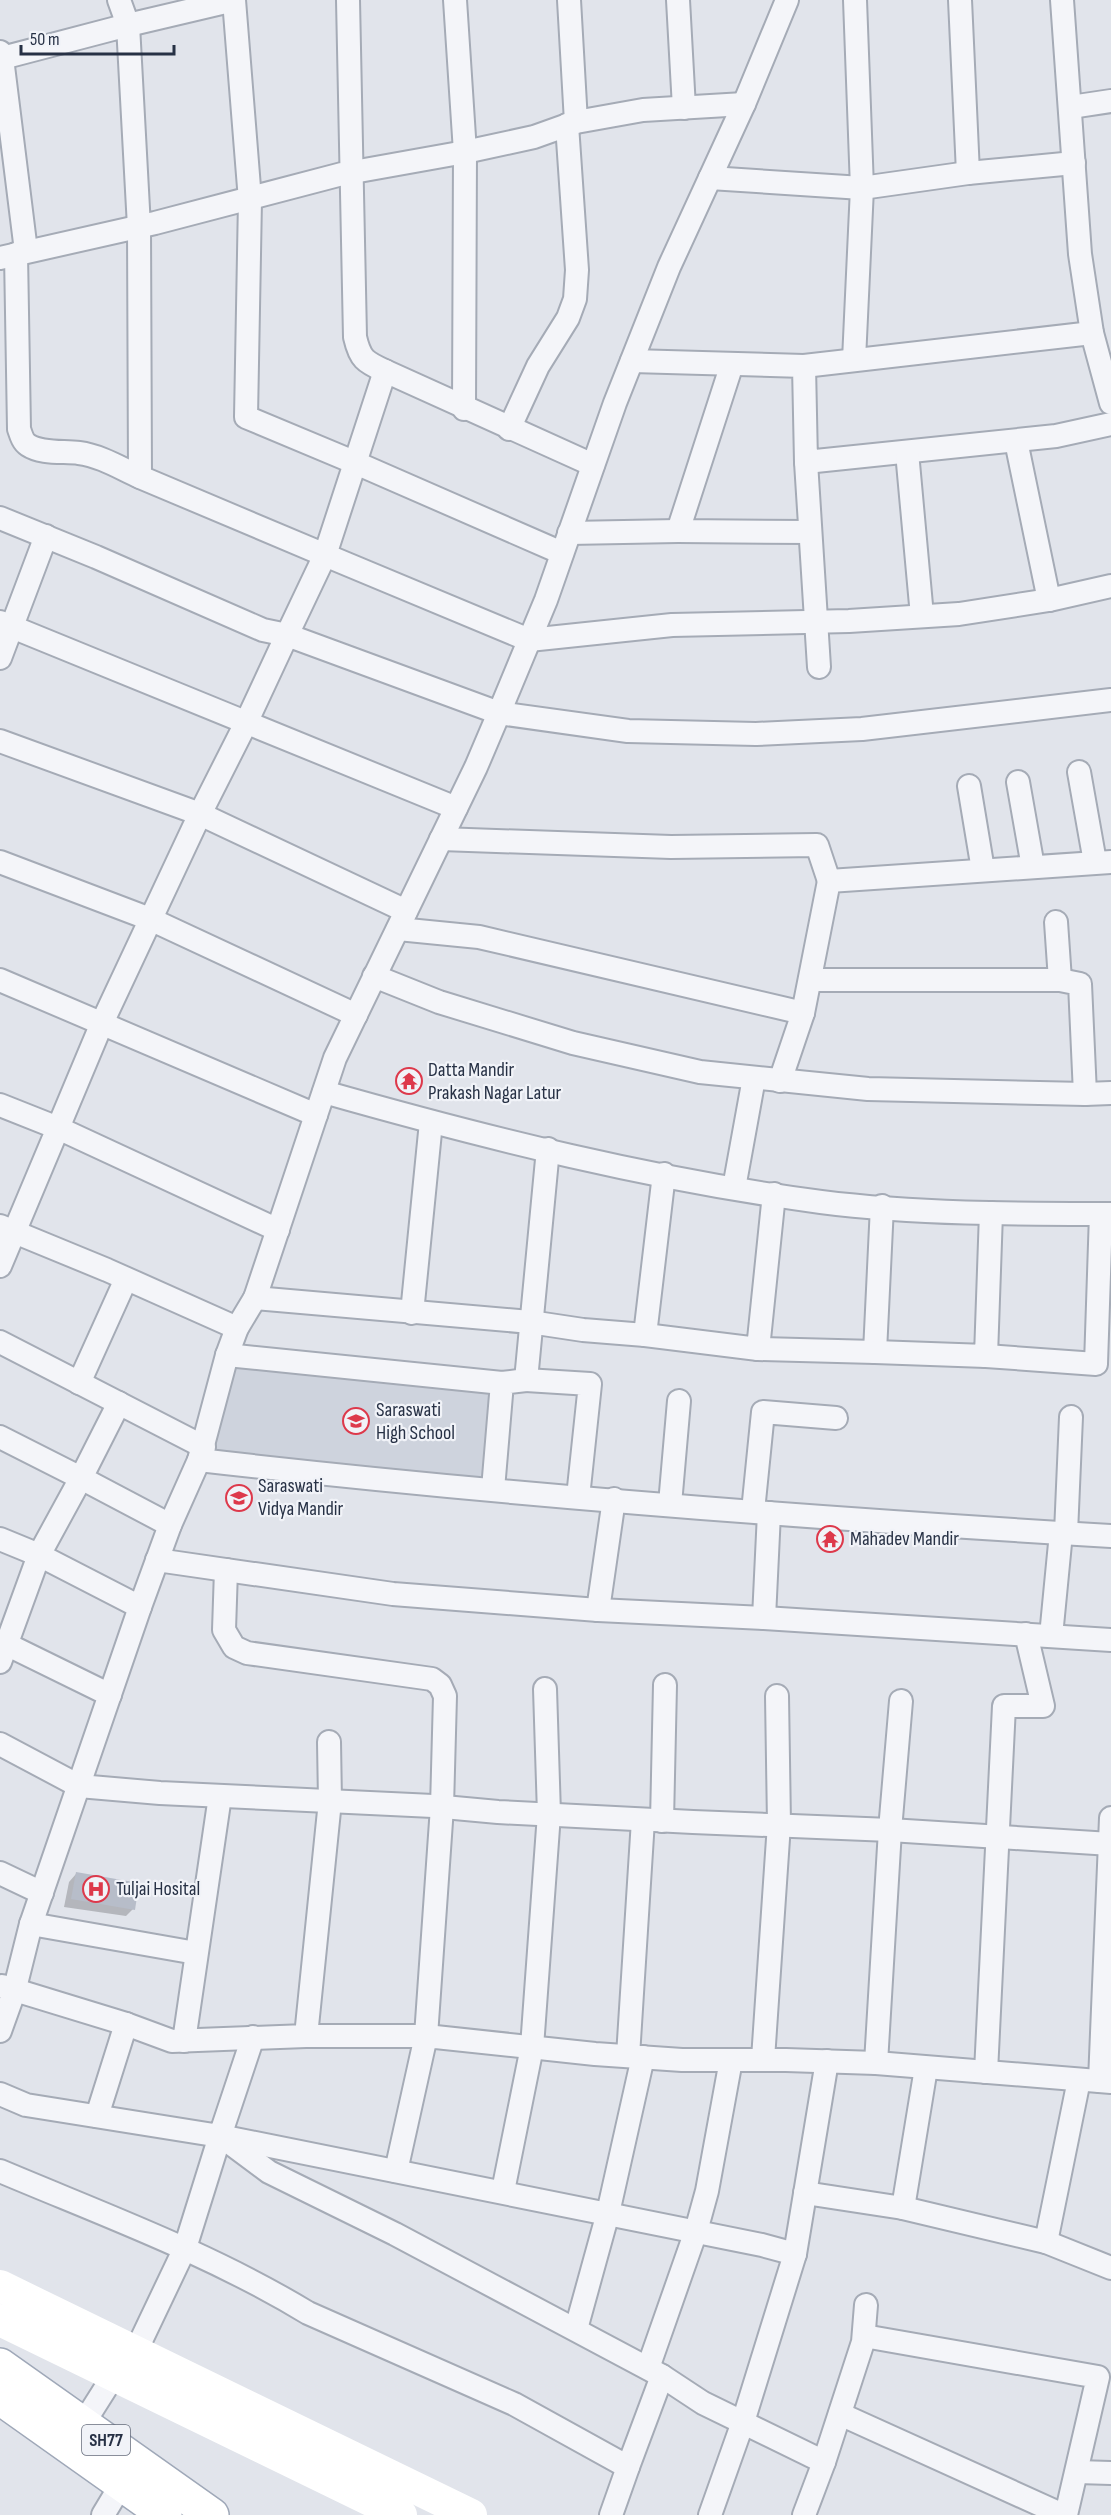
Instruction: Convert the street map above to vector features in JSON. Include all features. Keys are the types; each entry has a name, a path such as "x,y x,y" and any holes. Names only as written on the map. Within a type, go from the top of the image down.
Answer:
{"main road":[{"name":"SH77","path":"0,2365 212,2515"},
{"name":"SH77","path":"0,2398 165,2515"}],"street":[{"path":"119,0 128,25 139,227 140,477"},
{"path":"810,532 678,531 566,543 356,463 246,417 250,200 235,0 1,56 14,254 19,429 27,445 103,459 140,477 529,640 672,625 959,614 1049,600 1111,586"},
{"path":"348,0 355,337 358,351 365,362 385,372 593,465"},
{"path":"455,0 465,152 464,409"},
{"path":"510,429 538,366 568,318 575,299 577,270 568,0"},
{"path":"678,0 684,108"},
{"path":"0,2031 7,1989 157,1560 201,1454 226,1355 237,1328 255,1298 335,1058 456,808 499,713 566,543 593,465 669,267 744,104 787,0"},
{"path":"854,360 862,188 855,0"},
{"path":"960,0 968,173"},
{"path":"1062,0 1080,254 1092,333 1111,403"},
{"path":"1071,107 1111,101"},
{"path":"14,254 139,227 352,172 534,137 572,123 643,110 744,104"},
{"path":"710,178 862,188 968,173 1074,163"},
{"path":"632,361 804,366 1092,333"},
{"path":"678,531 732,364"},
{"path":"804,366 806,462 819,667"},
{"path":"0,1266 7,1229 58,1128 102,1023 150,919 325,555 385,372"},
{"path":"806,462 1016,441 1056,436 1111,424"},
{"path":"1016,441 1049,600"},
{"path":"908,452 922,616"},
{"path":"0,518 263,630 286,635 499,713 628,731 756,734 862,729 1111,700"},
{"path":"0,658 6,625 46,536"},
{"path":"6,625 456,808"},
{"path":"0,741 200,814 402,920 803,1013"},
{"path":"829,881 1103,862 1079,772"},
{"path":"1018,782 1033,867"},
{"path":"969,786 983,870"},
{"path":"441,839 671,847 817,845 829,881 803,1013 780,1081"},
{"path":"0,862 150,919 356,1015"},
{"path":"1056,922 1060,980"},
{"path":"374,976 449,1005 573,1043 700,1072 868,1089 1111,1093"},
{"path":"0,980 316,1115"},
{"path":"810,980 1060,980 1080,984 1085,1094"},
{"path":"734,1188 754,1078"},
{"path":"255,1298 530,1322 758,1349 986,1356 1104,1365 1106,1214 991,1213 822,1202 734,1188 548,1149 431,1122 324,1092"},
{"path":"0,1105 58,1128 278,1230"},
{"path":"412,1313 431,1122"},
{"path":"526,1380 548,1149"},
{"path":"645,1335 664,1174"},
{"path":"758,1349 774,1194"},
{"path":"875,1352 882,1206"},
{"path":"986,1356 991,1213"},
{"path":"7,1229 237,1328"},
{"path":"79,1383 126,1279"},
{"path":"0,1342 119,1403 201,1454 348,1477 761,1512 1111,1536"},
{"path":"226,1355 502,1383 526,1380 590,1384 578,1497"},
{"path":"493,1489 502,1383"},
{"path":"670,1504 679,1401"},
{"path":"110,1695 2,1649 39,1555 119,1403"},
{"path":"764,1618 761,1512 763,1412 836,1418"},
{"path":"1051,1636 1064,1533 1071,1417"},
{"path":"0,1437 170,1525"},
{"path":"598,1610 614,1499"},
{"path":"0,1539 39,1555 140,1607"},
{"path":"157,1560 393,1594 598,1610 1111,1640"},
{"path":"226,1570 224,1630 234,1647 246,1653 432,1679 440,1684 445,1696 442,1807 426,2036 396,2171"},
{"path":"986,2073 1004,1706 1043,1706 1026,1634"},
{"path":"576,2329 608,2213 636,2057 665,1685"},
{"path":"503,2192 532,2047 549,1815 545,1689"},
{"path":"763,2060 779,1824 777,1696"},
{"path":"876,2064 890,1830 901,1701"},
{"path":"306,2036 330,1801 330,1742"},
{"path":"0,1744 79,1786 549,1815 779,1824 1110,1844"},
{"path":"184,2041 220,1796"},
{"path":"1046,2242 1096,2081 1111,1818"},
{"path":"0,1873 42,1893"},
{"path":"31,1924 196,1953"},
{"path":"7,1989 126,2024 172,2041 253,2037 426,2036 636,2057 827,2061 1096,2081"},
{"path":"97,2116 126,2024"},
{"path":"136,2351 184,2248 253,2037"},
{"path":"611,2515 628,2467 707,2191 731,2060"},
{"path":"710,2515 743,2422 795,2254 827,2061"},
{"path":"903,2208 926,2068"},
{"path":"0,2094 26,2105 220,2136 696,2231 795,2254"},
{"path":"220,2136 269,2172 395,2234 576,2329 655,2372 703,2403 824,2462"},
{"path":"0,2171 184,2248 280,2296 308,2313 514,2404 628,2467"},
{"path":"806,2193 903,2208 1046,2242 1111,2268"},
{"path":"0,2286 471,2515"},
{"path":"804,2515 824,2462 864,2336 866,2305"},
{"path":"0,2320 401,2515"},
{"path":"840,2414 1065,2515 1104,2377 864,2336"},
{"path":"83,2424 114,2375"},
{"path":"1077,2472 1111,2472"},
{"path":"103,2515 121,2484"}],"shaded area":[{"name":"Saraswati High School","path":"235,1355 502,1383 493,1489 199,1460"}],"building":[{"path":"76,1872 139,1883 135,1910 71,1899"}],"place":[{"name":"Datta Mandir Prakash Nagar Latur","path":"409,1081"},
{"name":"Saraswati High School","path":"356,1421"},
{"name":"Saraswati Vidya Mandir","path":"239,1498"},
{"name":"Mahadev Mandir","path":"830,1539"},
{"name":"Tuljai Hosital","path":"96,1889"}]}
